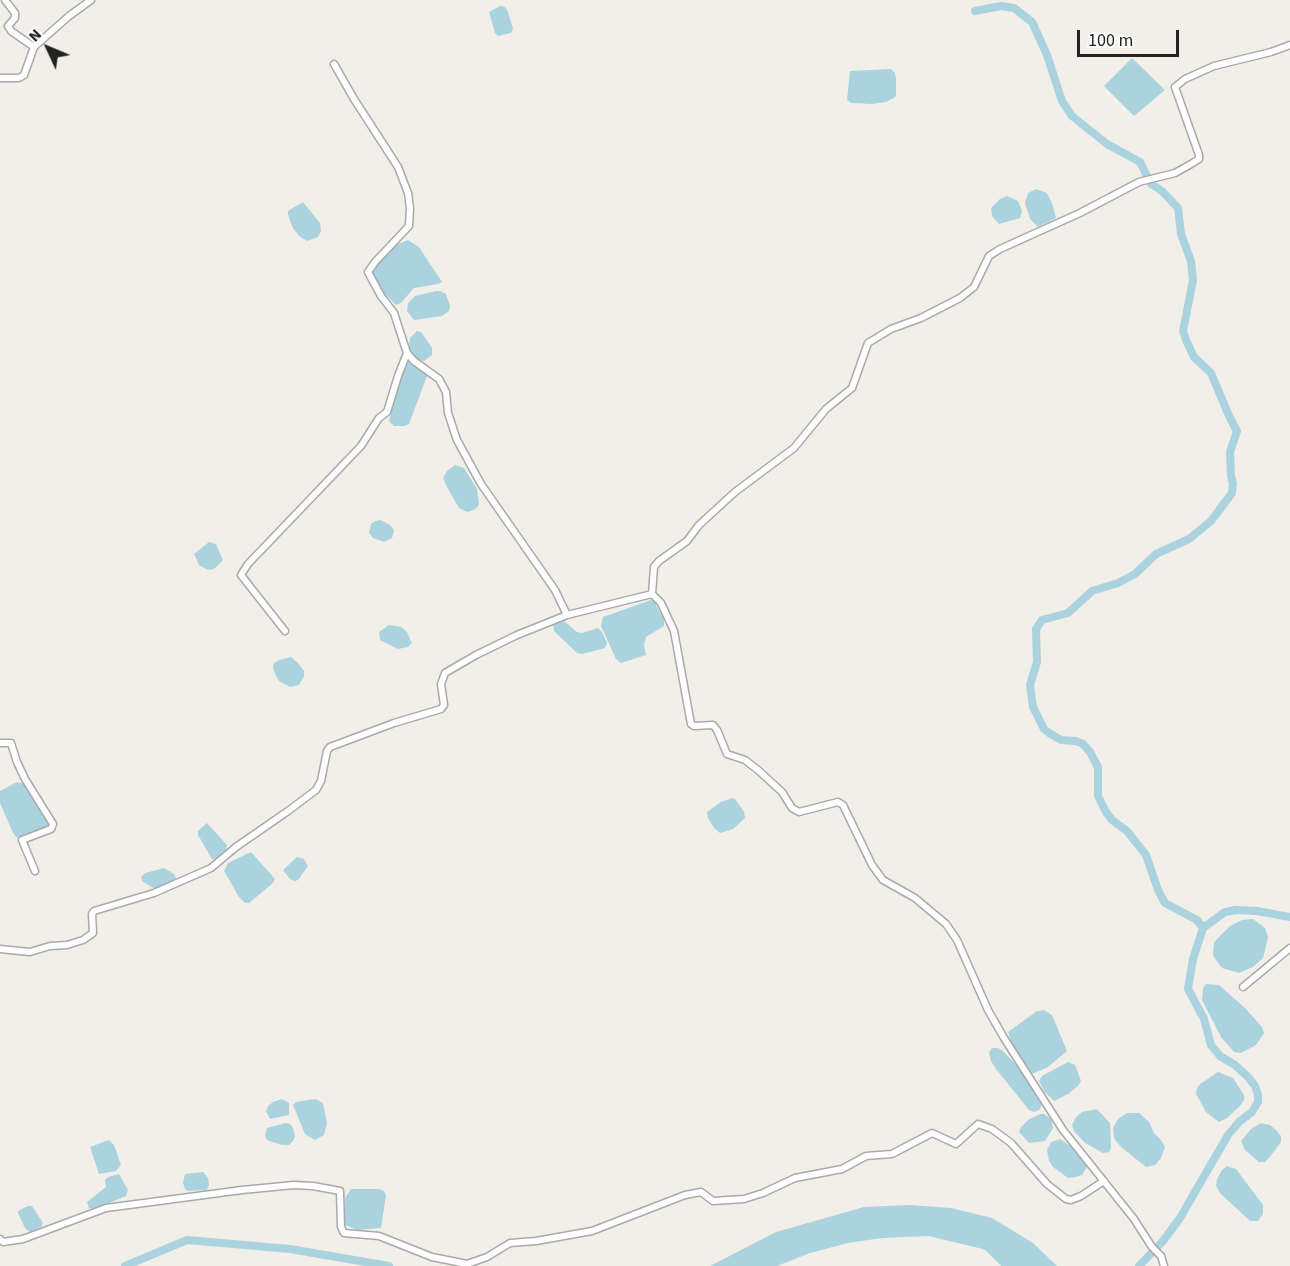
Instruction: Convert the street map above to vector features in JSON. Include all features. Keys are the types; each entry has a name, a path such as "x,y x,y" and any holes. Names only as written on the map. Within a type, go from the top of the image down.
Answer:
{"street":[{"path":"5,0 15,13 15,18 8,26 11,31 34,47"},
{"path":"0,78 19,78 24,75 34,47 91,0"},
{"path":"1164,1266 1161,1256 1152,1247 1134,1219 1064,1130 1004,1038 988,1010 957,939 946,924 927,907 883,880 872,866 843,804 835,803 799,812 792,808 782,792 749,762 728,754 713,725 694,726 691,724 674,631 661,603 652,594 654,567 687,541 720,504 794,448 826,409 852,388 868,343 891,329 921,318 960,298 974,287 989,255 1080,213 1139,182 1175,173 1199,159 1175,87 1185,79 1214,66 1290,45"},
{"path":"334,64 398,167 408,193 409,226 368,272 381,296 394,313 407,353 439,379 446,392 448,413 457,440 487,492 555,590 567,615"},
{"path":"285,631 241,575 248,564 361,446 378,418 387,412 407,353"},
{"path":"0,950 30,952 83,940 93,933 92,914 94,911 154,893 211,868 236,847 316,790 321,781 327,751 330,747 394,723 441,709 444,705 441,684 445,673 516,635 567,615 652,594"},
{"path":"0,743 11,742 16,762 53,824 51,829 22,840 35,871"},
{"path":"1243,987 1290,948"},
{"path":"0,1239 3,1242 23,1239 106,1208 242,1190 294,1185 313,1186 340,1191 341,1227 344,1233 379,1236 432,1257 467,1264 486,1257 510,1243 592,1231 684,1195 701,1192 713,1201 744,1199 795,1178 842,1169 866,1156 892,1154 932,1133 956,1144 978,1124 992,1129 1011,1143 1047,1184 1066,1199 1071,1200 1081,1196 1104,1181"}],"water":[{"path":"500,6 505,7 508,12 513,29 511,33 498,36 489,12"},
{"path":"1132,58 1165,90 1134,116 1104,86"},
{"path":"891,69 896,78 894,98 872,104 851,103 847,100 850,71"},
{"path":"1036,189 1047,193 1056,218 1038,227 1030,219 1025,203 1028,193"},
{"path":"1007,196 1018,201 1022,211 1020,218 999,224 992,216 991,208"},
{"path":"303,202 320,223 321,231 318,237 307,241 293,228 288,215 288,211"},
{"path":"408,240 419,247 442,282 414,288 401,303 396,305 381,290 370,273 389,251"},
{"path":"436,291 446,294 450,306 449,311 442,316 414,320 407,311 408,303 415,296"},
{"path":"417,331 421,332 432,348 432,355 424,361 412,355 409,347 410,338"},
{"path":"408,359 427,376 409,424 394,426 389,421 398,384"},
{"path":"455,465 464,468 477,489 479,505 474,510 467,512 459,508 443,478 447,471"},
{"path":"381,520 394,530 392,538 384,542 373,538 369,533 371,524"},
{"path":"209,542 216,544 223,560 214,569 208,570 199,565 194,554"},
{"path":"651,600 664,620 664,626 646,637 644,645 646,655 621,663 616,659 601,626 603,617"},
{"path":"564,621 577,632 582,633 598,628 607,643 605,648 582,654 577,653 554,631 553,625 556,622"},
{"path":"389,625 401,627 407,632 412,643 408,647 398,649 380,640 379,632"},
{"path":"291,657 304,671 304,676 299,685 290,687 279,681 273,667 274,663 279,660"},
{"path":"17,782 25,784 51,824 20,838 16,837 12,831 0,803 0,791"},
{"path":"732,798 744,812 745,818 733,829 720,833 714,828 707,812 721,802"},
{"path":"207,823 227,845 226,850 217,859 212,859 198,835 198,831"},
{"path":"251,852 275,879 249,903 245,903 224,871 228,863"},
{"path":"297,857 304,859 308,866 295,881 290,879 283,870"},
{"path":"164,868 174,874 176,878 172,883 155,889 142,881 141,877 145,873"},
{"path":"1253,919 1265,928 1268,937 1263,958 1253,967 1239,973 1222,968 1213,956 1214,942 1230,926 1242,920"},
{"path":"1206,984 1219,985 1262,1027 1264,1033 1256,1045 1241,1053 1234,1052 1221,1037 1202,1000 1203,988"},
{"path":"1044,1010 1052,1015 1067,1051 1048,1067 1032,1074 1013,1047 1008,1032 1037,1011"},
{"path":"992,1048 1003,1051 1017,1066 1040,1100 1042,1105 1039,1110 1034,1112 1029,1110 996,1069 989,1052"},
{"path":"1068,1062 1075,1065 1081,1081 1068,1094 1054,1101 1044,1091 1039,1081 1042,1076"},
{"path":"1218,1072 1233,1078 1244,1095 1240,1106 1219,1122 1206,1112 1196,1094 1200,1084"},
{"path":"282,1099 289,1103 289,1115 270,1119 266,1111 268,1106"},
{"path":"315,1099 323,1103 327,1123 324,1135 315,1140 305,1134 293,1105 296,1102"},
{"path":"1097,1109 1110,1123 1111,1148 1109,1152 1103,1153 1085,1143 1074,1131 1072,1125 1082,1112"},
{"path":"1127,1113 1139,1113 1149,1122 1165,1147 1161,1158 1155,1165 1146,1167 1121,1147 1114,1138 1113,1128 1118,1119"},
{"path":"1040,1114 1051,1119 1053,1128 1045,1141 1029,1143 1019,1132 1028,1120"},
{"path":"286,1123 293,1128 295,1137 289,1145 267,1140 265,1136 267,1128"},
{"path":"1261,1123 1270,1125 1281,1136 1281,1142 1265,1162 1259,1162 1245,1150 1241,1141 1251,1129"},
{"path":"1060,1139 1078,1151 1085,1161 1087,1167 1082,1175 1068,1178 1053,1167 1049,1161 1047,1150 1051,1142"},
{"path":"109,1140 114,1145 121,1165 116,1171 99,1174 90,1147"},
{"path":"1227,1166 1236,1169 1263,1205 1263,1214 1258,1221 1250,1221 1220,1193 1216,1186 1217,1179"},
{"path":"203,1172 208,1178 207,1190 188,1191 185,1189 183,1183 185,1174"},
{"path":"119,1174 128,1190 126,1196 95,1209 89,1208 87,1202 106,1187 105,1180"},
{"path":"351,1189 384,1191 386,1195 381,1228 358,1230 345,1225 345,1198"},
{"path":"910,1205 951,1208 992,1218 1033,1243 1057,1266 1010,1266 983,1249 928,1236 882,1238 848,1243 810,1253 777,1266 710,1266 776,1232 864,1207"},
{"path":"32,1206 43,1223 41,1227 30,1232 25,1228 18,1213"}],"waterway":[{"path":"975,11 1001,6 1014,8 1032,22 1047,55 1062,101 1072,116 1107,144 1140,162 1151,184 1162,191 1178,208 1181,234 1191,261 1193,280 1183,331 1194,357 1211,373 1237,431 1230,452 1232,493 1211,521 1189,539 1156,554 1135,574 1118,583 1092,591 1068,613 1042,620 1036,629 1037,662 1030,685 1033,707 1044,729 1049,733 1061,740 1083,744 1090,752 1098,767 1098,796 1106,812 1112,820 1127,831 1146,855 1165,903 1197,920 1203,928 1193,959 1188,989 1204,1019 1211,1045 1220,1056 1235,1065 1248,1077 1258,1095 1258,1102 1252,1112 1228,1135 1180,1218 1163,1241 1139,1266"},
{"path":"1203,928 1225,912 1236,910 1290,917"},
{"path":"125,1266 187,1240 290,1249 389,1266"},
{"path":"990,1249 1007,1266"}]}
